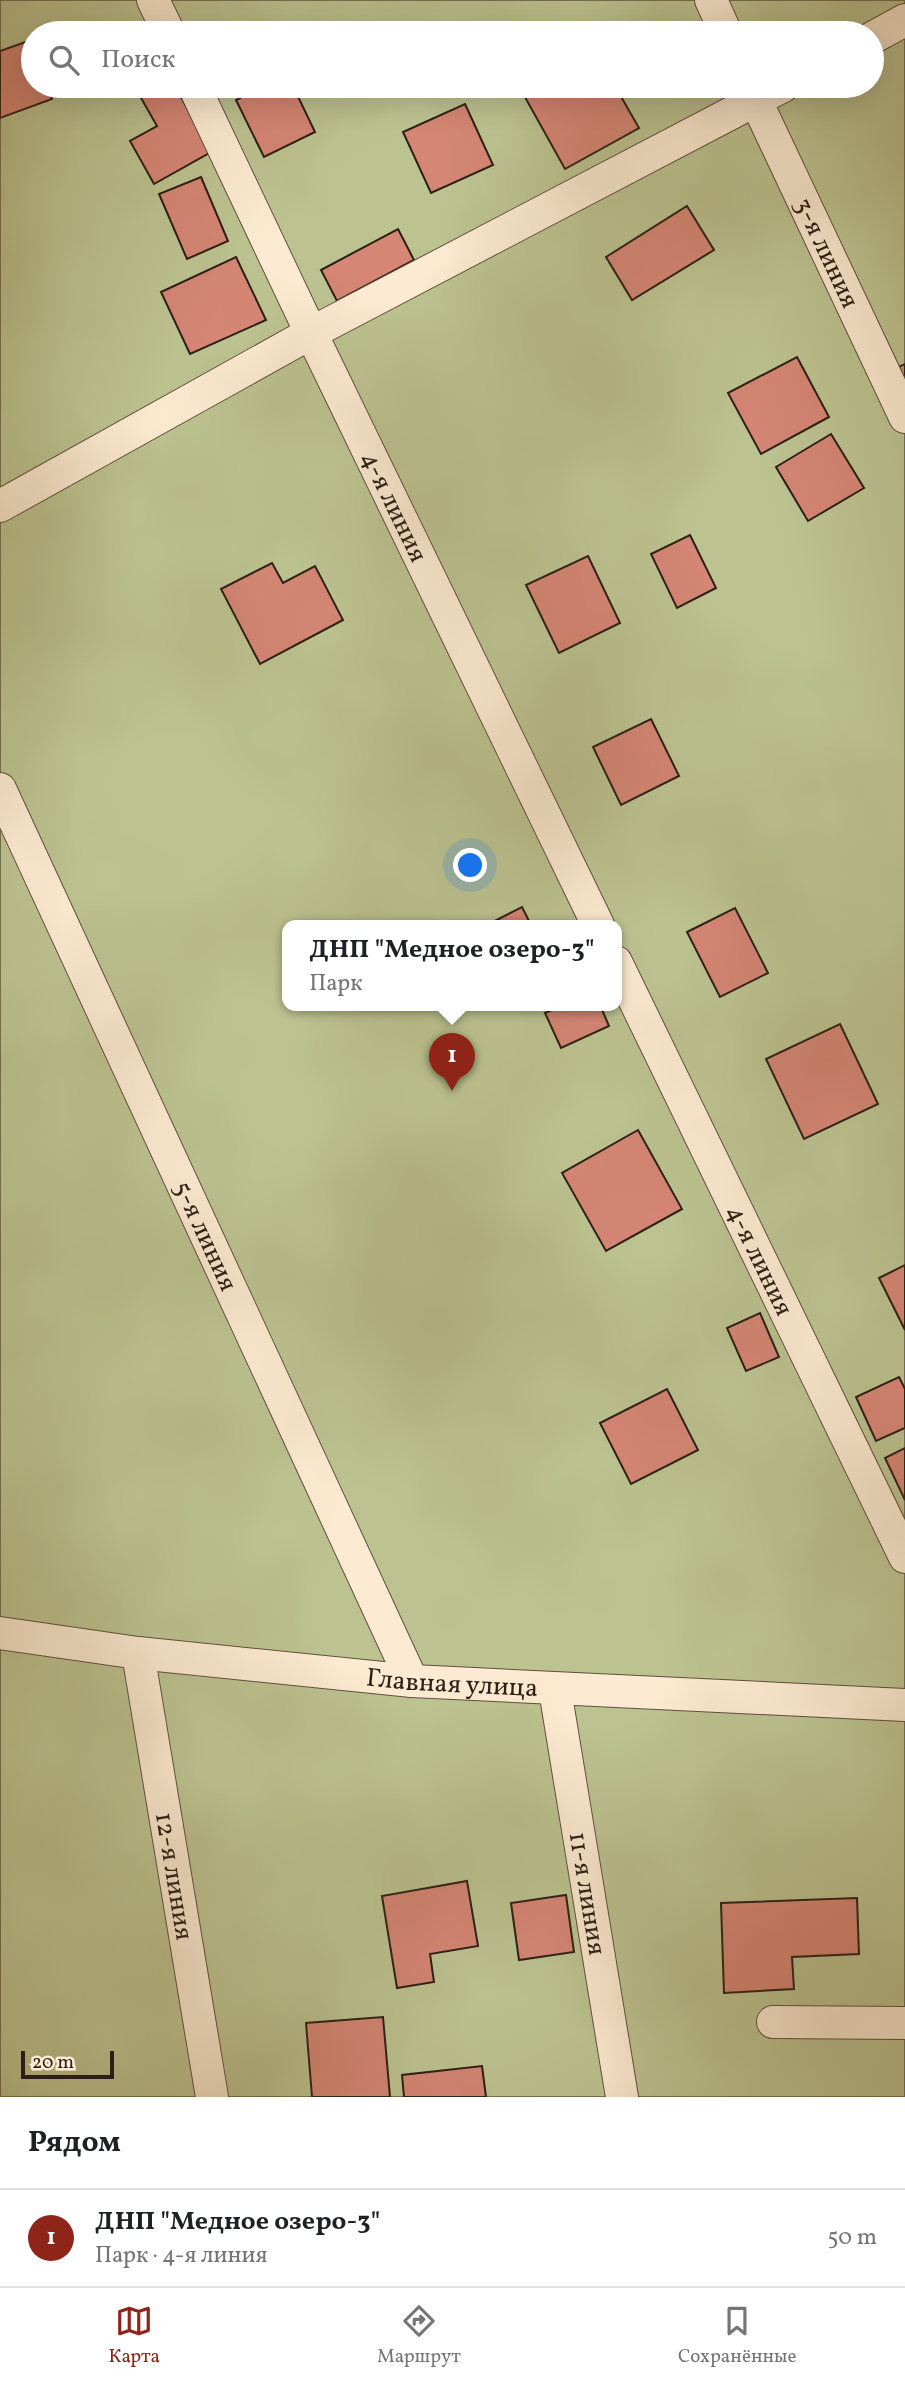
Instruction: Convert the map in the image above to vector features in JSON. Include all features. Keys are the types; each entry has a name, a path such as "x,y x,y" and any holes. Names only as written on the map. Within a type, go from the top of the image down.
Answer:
{"street":[{"path":"153,0 163,21"},
{"path":"711,0 721,21"},
{"path":"884,31 905,20"},
{"name":"4-я линия","path":"200,98 596,920"},
{"path":"0,506 311,333 750,98"},
{"name":"3-я линия","path":"766,98 905,417"},
{"name":"5-я линия","path":"0,789 412,1681"},
{"name":"4-я линия","path":"622,972 905,1557"},
{"name":"Главная улица","path":"0,1633 138,1653 412,1681 905,1705"},
{"name":"12-я линия","path":"138,1653 212,2097"},
{"name":"11-я линия","path":"555,1690 622,2097"},
{"path":"773,2022 905,2023"}],"green space":[{"path":"0,0 905,0 905,2097 0,2097"}],"building":[{"path":"21,44 21,98 52,99 0,118 0,51"},
{"path":"141,98 182,98 211,152 154,184 130,141 157,126"},
{"path":"299,98 315,132 264,157 236,100"},
{"path":"525,98 622,98 639,128 565,169"},
{"path":"465,104 493,165 431,193 403,132"},
{"path":"201,177 228,241 187,259 159,194"},
{"path":"687,206 714,250 632,300 606,257"},
{"path":"398,229 414,260 337,301 321,270"},
{"path":"236,257 266,320 190,354 161,292"},
{"path":"797,357 829,417 761,454 728,393"},
{"path":"905,364 905,393 894,369"},
{"path":"831,434 864,488 808,521 776,467"},
{"path":"690,535 716,588 677,608 651,554"},
{"path":"588,556 620,623 559,653 526,585"},
{"path":"272,563 283,583 315,566 343,620 260,664 221,589"},
{"path":"651,719 679,776 621,805 593,747"},
{"path":"522,907 528,920 497,920"},
{"path":"735,908 768,973 720,997 687,932"},
{"path":"603,1011 609,1026 561,1048 545,1013"},
{"path":"840,1024 878,1104 804,1139 766,1059"},
{"path":"638,1130 682,1209 606,1251 562,1173"},
{"path":"905,1265 905,1330 879,1278"},
{"path":"760,1313 779,1357 746,1371 727,1328"},
{"path":"899,1377 905,1389 905,1428 876,1441 856,1397"},
{"path":"667,1389 698,1450 631,1484 600,1423"},
{"path":"905,1448 905,1500 885,1458"},
{"path":"467,1881 478,1946 430,1954 434,1982 397,1988 382,1896"},
{"path":"566,1895 574,1952 519,1960 511,1903"},
{"path":"857,1898 859,1954 792,1957 794,1989 724,1993 721,1903"},
{"path":"383,2017 390,2097 312,2097 306,2023"},
{"path":"482,2066 486,2097 404,2097 402,2075"}],"place":[{"name":"ДНП \"Медное озеро-3\"","path":"452,1091"}]}
